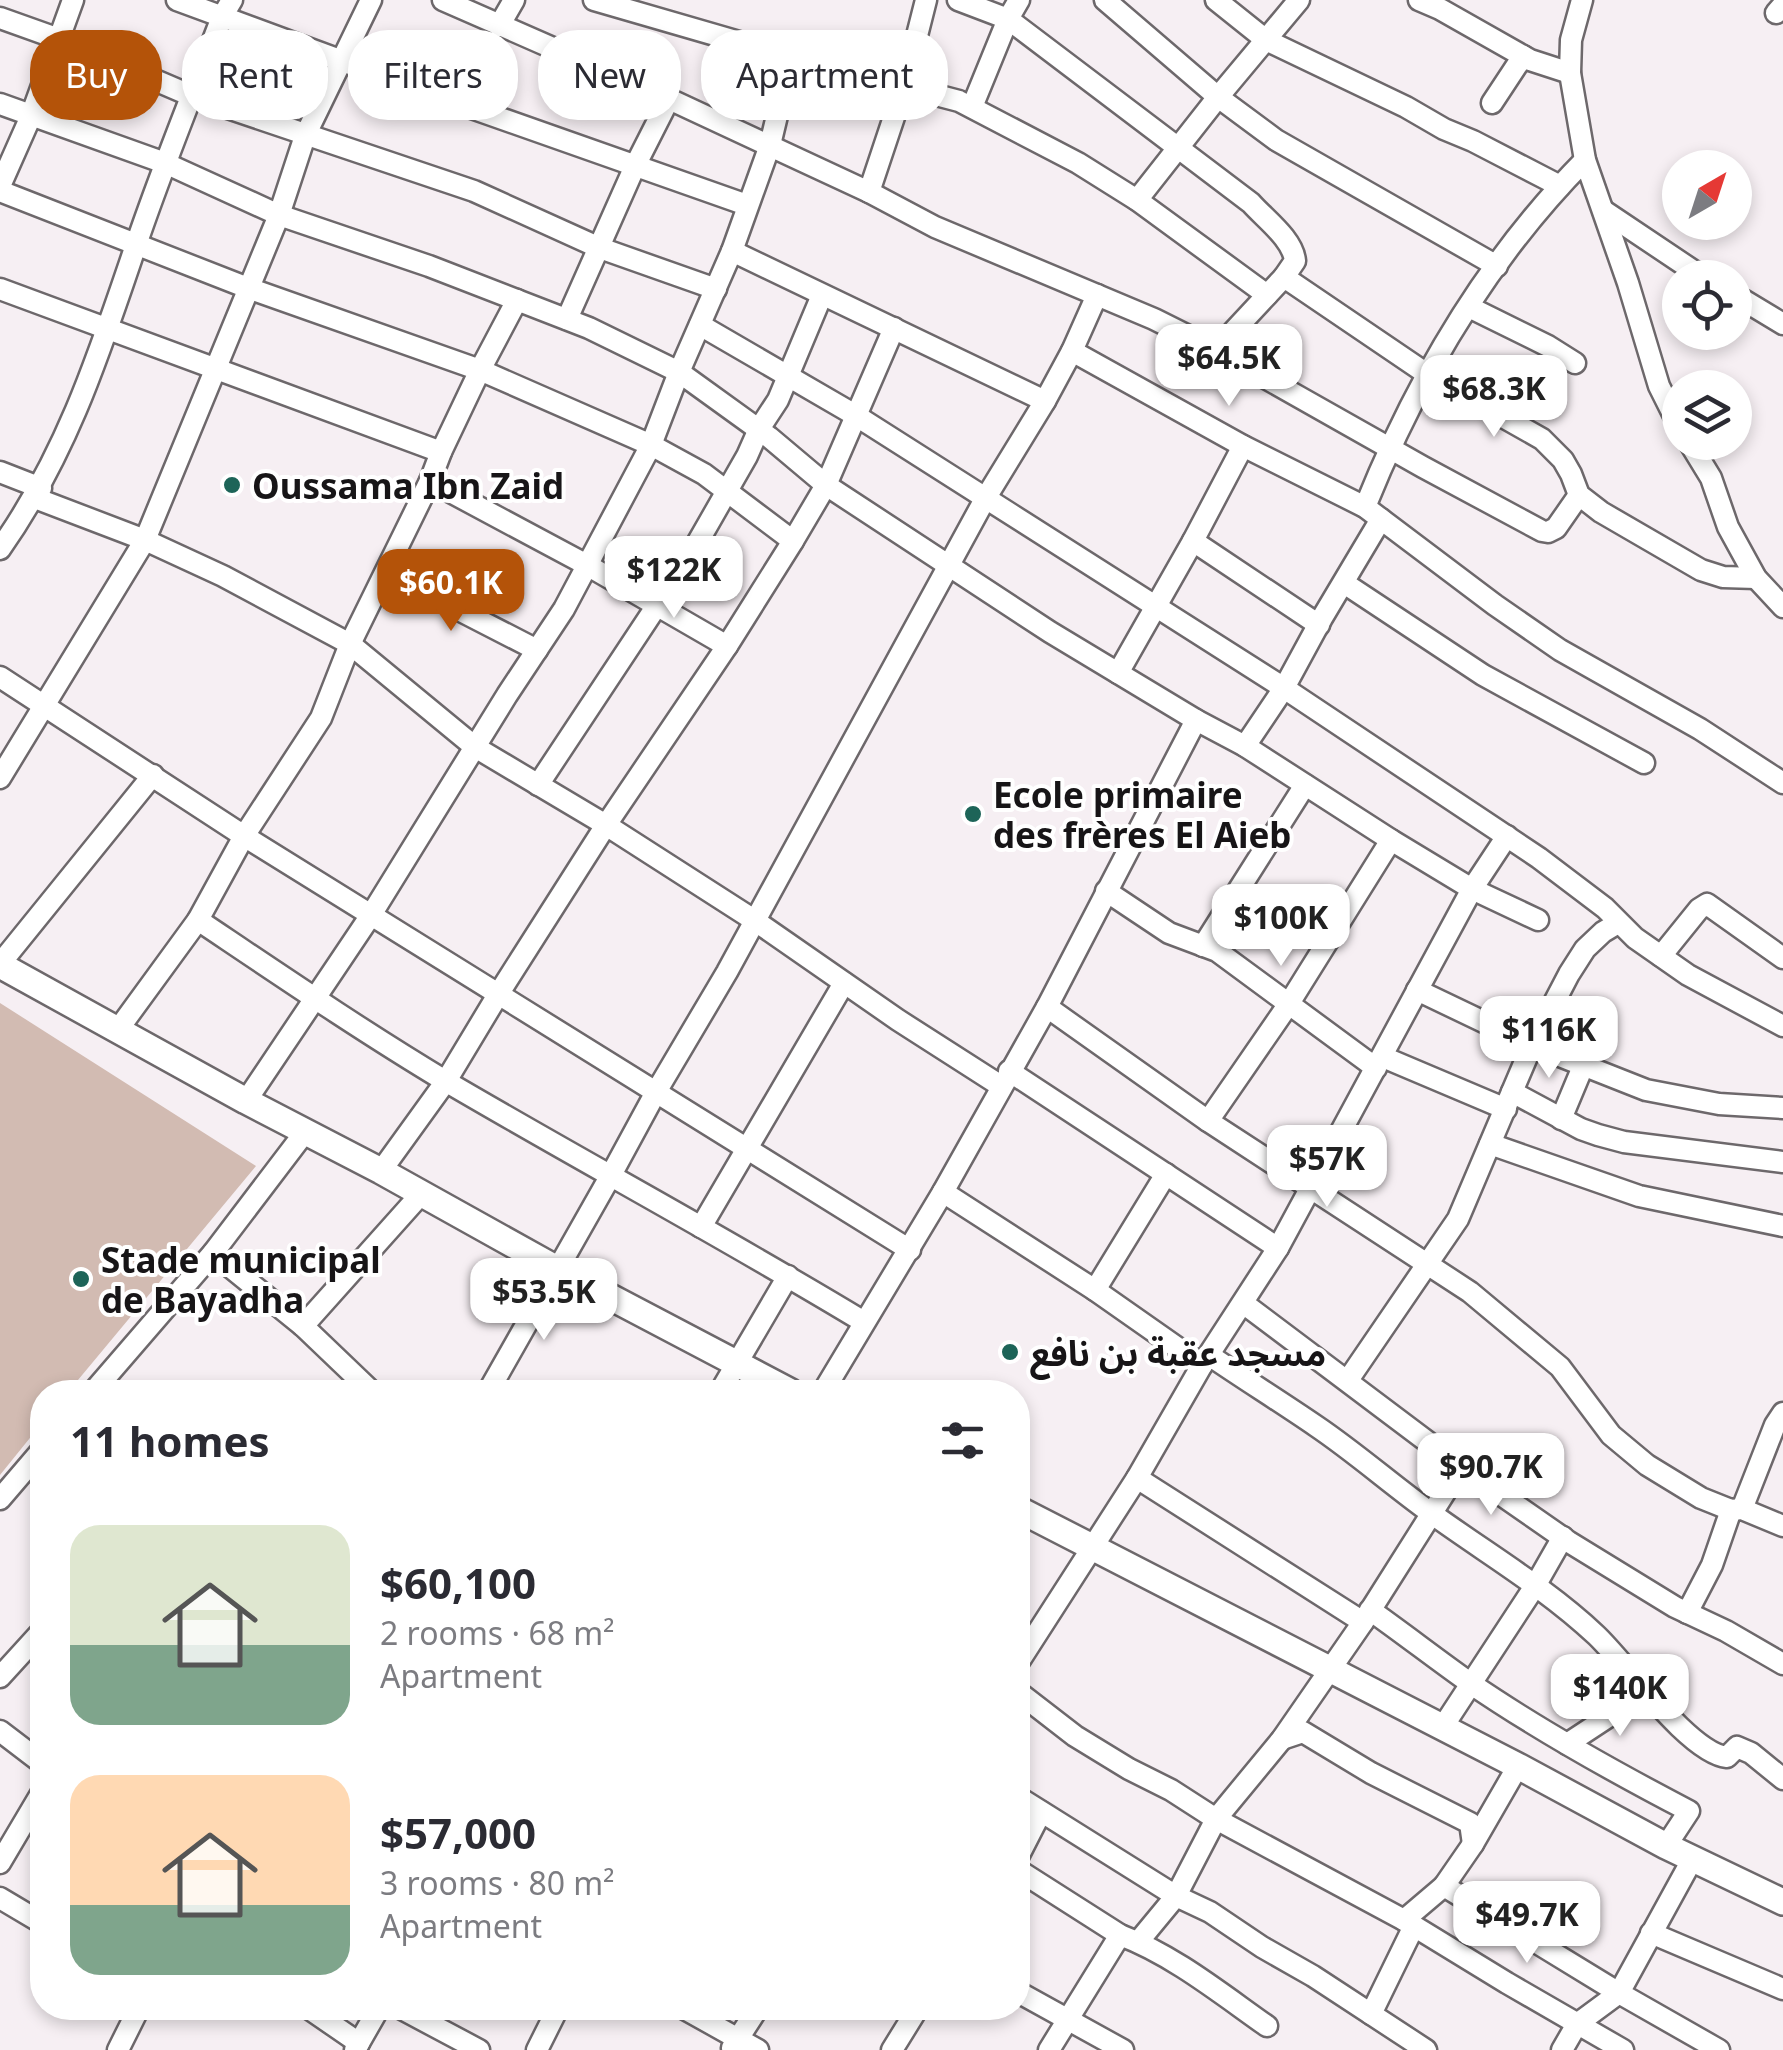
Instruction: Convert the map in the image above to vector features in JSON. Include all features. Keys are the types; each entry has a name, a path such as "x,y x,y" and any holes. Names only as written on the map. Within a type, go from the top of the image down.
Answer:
{"main road":[{"path":"0,964 117,1032 767,1380"},
{"path":"1030,1515 1666,1846 1783,1902"}],"street":[{"path":"63,30 73,0"},
{"path":"177,0 226,9 340,60 747,205"},
{"path":"0,778 145,540 279,215 305,136 371,0"},
{"path":"443,0 538,43"},
{"path":"499,26 514,0"},
{"path":"594,0 701,31"},
{"path":"918,30 926,0"},
{"path":"958,0 1008,19 1178,146 1250,203 1277,230 1296,257 1284,277 1216,350"},
{"path":"972,107 1019,0"},
{"path":"1104,0 1276,140 1496,266"},
{"path":"1216,0 1266,40 1560,186"},
{"path":"1137,200 1300,0"},
{"path":"1419,0 1523,56 1570,73"},
{"path":"1582,0 1570,40 1570,73 1585,160 1662,392"},
{"path":"0,18 34,30"},
{"path":"1492,103 1523,56"},
{"path":"948,98 1078,163 1137,200 1267,296"},
{"path":"0,104 30,116 0,188 248,288 480,370 651,445 727,489 792,541"},
{"path":"681,105 869,192 934,227 1154,319 1542,531 1556,528 1579,496"},
{"path":"41,120 165,163 279,215 567,319 679,372 759,429 826,485 1050,632 1245,746 1472,889 1538,920"},
{"path":"0,549 38,493 73,420 182,120"},
{"path":"260,120 474,192 600,248 716,289"},
{"path":"567,319 658,120"},
{"path":"246,1101 371,915 588,565 651,445 732,252 776,120"},
{"path":"869,192 893,120"},
{"path":"1245,746 1284,688 1344,584 1373,513 1389,447 1452,329 1496,266 1585,160"},
{"path":"1604,211 1677,260"},
{"path":"732,252 1045,401"},
{"path":"1284,277 1426,374 1542,438 1563,460 1579,496 1601,512 1701,570 1756,578"},
{"path":"0,288 441,452"},
{"path":"538,785 691,554 778,400 822,294"},
{"path":"495,1380 727,972 986,499 1045,401 1096,295"},
{"path":"117,1032 198,920 244,836 321,718 350,644 517,300"},
{"path":"1752,305 1783,324"},
{"path":"1469,307 1575,363"},
{"path":"700,325 855,415 1284,688 1507,836 1688,975 1783,1026"},
{"path":"381,1171 446,1081 606,825 727,646 792,541 826,485 894,328"},
{"path":"1072,351 1373,513 1560,650 1700,729 1783,783"},
{"path":"1118,673 1243,446"},
{"path":"1700,460 1756,578 1783,607"},
{"path":"0,472 223,576 350,644 475,747 754,920 952,1056 1005,1078 1166,1174 1278,1248"},
{"path":"430,481 588,565 727,646"},
{"path":"1193,541 1319,625"},
{"path":"387,573 537,650"},
{"path":"1344,584 1483,676 1644,762"},
{"path":"0,677 244,836 910,1250"},
{"path":"831,1380 910,1250 1046,1006 1196,720"},
{"path":"0,964 153,775"},
{"path":"1203,946 1305,785"},
{"path":"1030,1643 1278,1248 1472,889 1507,836"},
{"path":"1208,1121 1288,1005 1391,840"},
{"path":"1106,892 1169,932 1217,952 1288,1005 1379,1062 1509,1101 1624,1142 1783,1162"},
{"path":"1662,956 1706,904 1783,958"},
{"path":"198,920 446,1081 864,1322"},
{"path":"1348,1380 1458,1219 1532,1045 1584,950 1618,922"},
{"path":"701,1227 844,983"},
{"path":"1418,990 1532,1045 1646,1090 1736,1106 1783,1108"},
{"path":"1046,1006 1208,1121 1470,1292 1560,1366 1611,1434 1648,1465 1702,1498 1783,1526"},
{"path":"1560,1118 1584,1064"},
{"path":"104,1380 213,1253 305,1132"},
{"path":"1490,1144 1639,1196 1783,1226"},
{"path":"1095,1290 1166,1174"},
{"path":"943,1192 1205,1360 1315,1425 1594,1633 1687,1733 1718,1756 1727,1757 1737,1747 1751,1753 1783,1779"},
{"path":"303,1326 421,1194"},
{"path":"213,1253 303,1326 359,1380"},
{"path":"727,1380 788,1276"},
{"path":"1244,1304 1461,1467 1563,1537 1686,1613 1783,1664"},
{"path":"1686,1613 1783,1413"},
{"path":"0,1499 30,1464"},
{"path":"1048,2050 1066,2019 1129,1938 1176,1896 1216,1818 1282,1739 1367,1616 1461,1467"},
{"path":"25,1470 30,1474"},
{"path":"1136,1478 1367,1616 1613,1772 1690,1811 1666,1846"},
{"path":"1442,1728 1563,1537"},
{"path":"0,1677 30,1644"},
{"path":"1567,1744 1646,1692"},
{"path":"1030,1701 1075,1736 1409,1923 1623,2050"},
{"path":"0,1731 30,1754"},
{"path":"1282,1739 1303,1732 1470,1823 1472,1844"},
{"path":"1371,2014 1409,1923 1444,1886 1518,1766"},
{"path":"1030,1805 1176,1896 1210,1912 1426,2050"},
{"path":"0,1863 30,1812"},
{"path":"1030,1834 1041,1812"},
{"path":"1562,2050 1576,2024 1619,1993 1693,1858"},
{"path":"1030,1877 1186,1970 1266,2026"},
{"path":"1444,1886 1720,2050"},
{"path":"0,1898 30,1916"},
{"path":"1651,1933 1783,1989"},
{"path":"1030,1999 1123,2050"},
{"path":"118,2050 133,2020"},
{"path":"323,2020 357,2047 372,2020"},
{"path":"423,2020 479,2050"},
{"path":"537,2050 552,2020"},
{"path":"700,2020 734,2045 758,2050"},
{"path":"734,2045 750,2020"},
{"path":"892,2050 911,2020"}],"shaded area":[{"name":"Stade municipal de Bayadha","path":"0,1003 256,1166 78,1380 30,1380 30,1438 0,1475"}],"place":[{"name":"Oussama Ibn Zaid","path":"232,485"},
{"name":"Ecole primaire des frères El Aieb","path":"973,814"},
{"name":"Stade municipal de Bayadha","path":"81,1279"},
{"name":"مسجد عقبة بن نافع","path":"1010,1352"}]}
